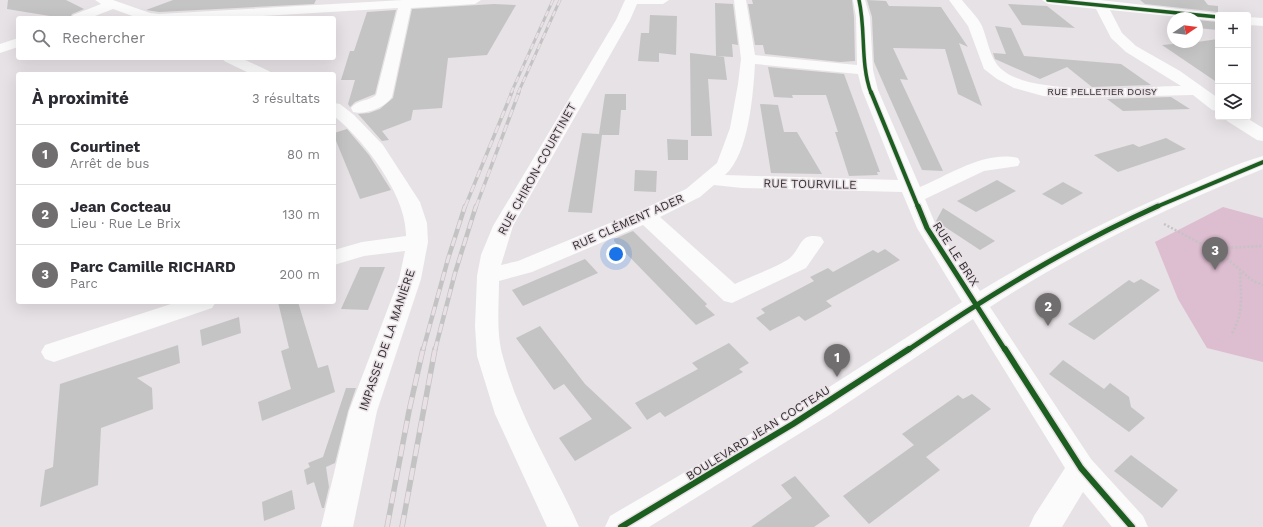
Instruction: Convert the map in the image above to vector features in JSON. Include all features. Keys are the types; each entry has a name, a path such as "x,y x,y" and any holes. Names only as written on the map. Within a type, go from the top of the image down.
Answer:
{"street":[{"path":"175,16 273,4 475,0"},
{"path":"631,0 663,0"},
{"name":"RUE CHIRON-COURTINET","path":"562,527 509,414 490,356 487,326 488,276 492,255 503,226 623,20 631,0"},
{"name":"RUE CLÉMENT ADER","path":"488,276 524,267 646,216 693,193 711,179 725,165 739,128 746,84 748,59 740,0"},
{"name":"RUE LE BRIX","path":"859,0 863,17 865,70 870,90 927,228 1081,468 1132,527"},
{"name":"RUE PELLETIER DOISY","path":"955,0 975,25 989,66 1002,76 1020,85 1044,91 1068,93 1197,90"},
{"path":"1048,0 1090,2 1215,17"},
{"path":"83,16 112,5 145,2"},
{"path":"359,108 378,102 384,97 408,2"},
{"path":"1090,2 1116,35 1131,49 1175,74 1215,104"},
{"path":"112,5 142,16"},
{"path":"1251,21 1263,22"},
{"path":"0,49 16,43"},
{"path":"748,59 865,70"},
{"path":"233,60 260,72"},
{"name":"IMPASSE DE LA MANIÈRE","path":"336,110 377,149 410,202 416,223 417,242 410,279 363,411 337,527"},
{"path":"1238,120 1263,136"},
{"path":"912,191 948,182 979,166 1011,162"},
{"name":"BOULEVARD JEAN COCTEAU","path":"621,527 731,462 848,389 976,305 1047,262 1144,212 1212,182 1263,162"},
{"name":"RUE TOURVILLE","path":"711,179 912,191"},
{"path":"646,216 732,295 798,263 813,242"},
{"path":"336,257 362,249 417,242"},
{"path":"54,352 198,304"},
{"path":"1045,527 1081,468"}],"path":[{"path":"1144,212 1190,239 1224,256 1240,271 1253,281 1263,286"},
{"path":"1224,256 1222,251 1225,248 1263,246"},
{"path":"1232,333 1237,328 1241,312 1240,271"}],"shaded area":[{"path":"1223,207 1263,218 1263,362 1207,348 1178,299 1155,242"}],"building":[{"path":"8,0 66,0 84,9 72,14 71,16 50,16 7,9"},
{"path":"173,0 316,0 314,4 159,12 146,10"},
{"path":"752,0 852,0 855,61 840,62 765,54 763,45 755,45 748,4 753,4"},
{"path":"867,0 886,1 889,6 941,7 968,47 959,43 982,106 958,94 945,49 893,48 908,80 900,79 943,171 922,170 888,94 874,62 872,17"},
{"path":"1140,0 1204,0 1208,5 1218,6 1218,12 1145,4"},
{"path":"715,3 733,4 738,45 732,44 733,57 716,56"},
{"path":"494,4 516,5 487,55 448,58 442,108 413,110 411,120 382,131 389,140 382,141 358,114 369,113 380,109 393,98 412,9"},
{"path":"1008,4 1047,6 1075,28 1022,25"},
{"path":"396,10 375,94 355,102 350,107 348,104 355,80 341,80 350,51 354,51 367,12"},
{"path":"650,15 677,16 676,55 659,53 659,62 638,61 641,33 649,33"},
{"path":"1203,21 1215,22 1215,30 1203,29"},
{"path":"995,26 1011,28 1024,56 1121,64 1151,85 1092,87 1067,67 1040,79 995,59 993,53 1006,54"},
{"path":"1215,39 1215,81 1162,45 1167,45 1167,48 1203,48 1203,41"},
{"path":"690,53 724,57 727,80 708,79 712,136 691,136"},
{"path":"768,67 844,74 880,172 877,172 878,175 849,176 835,132 838,132 826,95 792,95 793,98 774,97"},
{"path":"605,94 626,94 626,110 621,110 619,135 602,135 592,213 568,212 582,133 599,134"},
{"path":"1171,97 1190,109 1123,111 1107,99"},
{"path":"760,104 778,105 784,132 797,132 822,174 771,173"},
{"path":"347,129 369,155 391,190 360,199 336,141 336,132"},
{"path":"1166,138 1186,149 1118,172 1094,155 1133,144 1139,147"},
{"path":"667,139 688,140 688,160 668,160"},
{"path":"635,170 657,171 656,192 634,191"},
{"path":"997,180 1016,191 976,212 957,201"},
{"path":"1063,182 1083,193 1062,205 1042,194"},
{"path":"943,208 995,241 980,250 936,221"},
{"path":"633,231 707,304 705,306 715,315 696,325 614,241 614,239"},
{"path":"885,249 900,260 826,301 832,306 805,321 799,316 770,331 756,318 765,313 761,309 814,281 810,277 828,268 833,272 873,250 878,253"},
{"path":"585,259 598,273 523,306 512,290"},
{"path":"360,267 385,267 368,310 341,309"},
{"path":"1141,279 1160,290 1094,340 1068,324 1129,280 1134,283"},
{"path":"278,304 299,304 318,368 328,365 335,392 262,421 258,402 291,389 281,351 289,348"},
{"path":"239,317 241,333 202,346 200,330"},
{"path":"540,326 585,384 632,428 575,461 559,438 592,419 564,384 554,390 516,338"},
{"path":"729,343 749,363 739,369 743,372 665,417 660,412 647,420 635,403 698,369 692,363"},
{"path":"178,345 180,363 137,378 152,388 153,409 101,428 98,485 40,507 45,470 53,467 60,384"},
{"path":"1063,360 1104,389 1110,383 1129,397 1131,407 1145,418 1129,432 1049,374"},
{"path":"346,388 356,388 348,411 335,463 326,467 329,487 324,508 322,508 314,482 307,485 304,470 310,467 308,463 323,457"},
{"path":"972,394 991,409 926,457 940,470 869,524 843,496 914,445 902,434 958,395 963,399"},
{"path":"1131,455 1178,490 1162,508 1114,471"},
{"path":"795,476 830,516 814,527 751,527 792,498 781,485"},
{"path":"292,490 295,509 264,521 262,502"}],"railway":[{"path":"511,93 553,0"},
{"path":"518,93 560,0"},
{"path":"465,207 512,92"},
{"path":"476,207 519,92"},
{"path":"423,350 448,259 465,206"},
{"path":"435,350 455,273 476,206"},
{"path":"387,527 409,411 423,349"},
{"path":"402,527 435,349"}],"cycle path":[{"path":"859,0 863,17 865,70 870,90 927,228 1081,468 1132,527"},
{"path":"1048,0 1215,17"},
{"path":"621,527 793,424 972,307 1047,262 1099,234 1153,208 1263,162"}],"place":[{"name":"Parc Camille RICHARD","path":"1215,270"},
{"name":"Jean Cocteau","path":"1048,326"},
{"name":"Courtinet","path":"837,377"}]}
